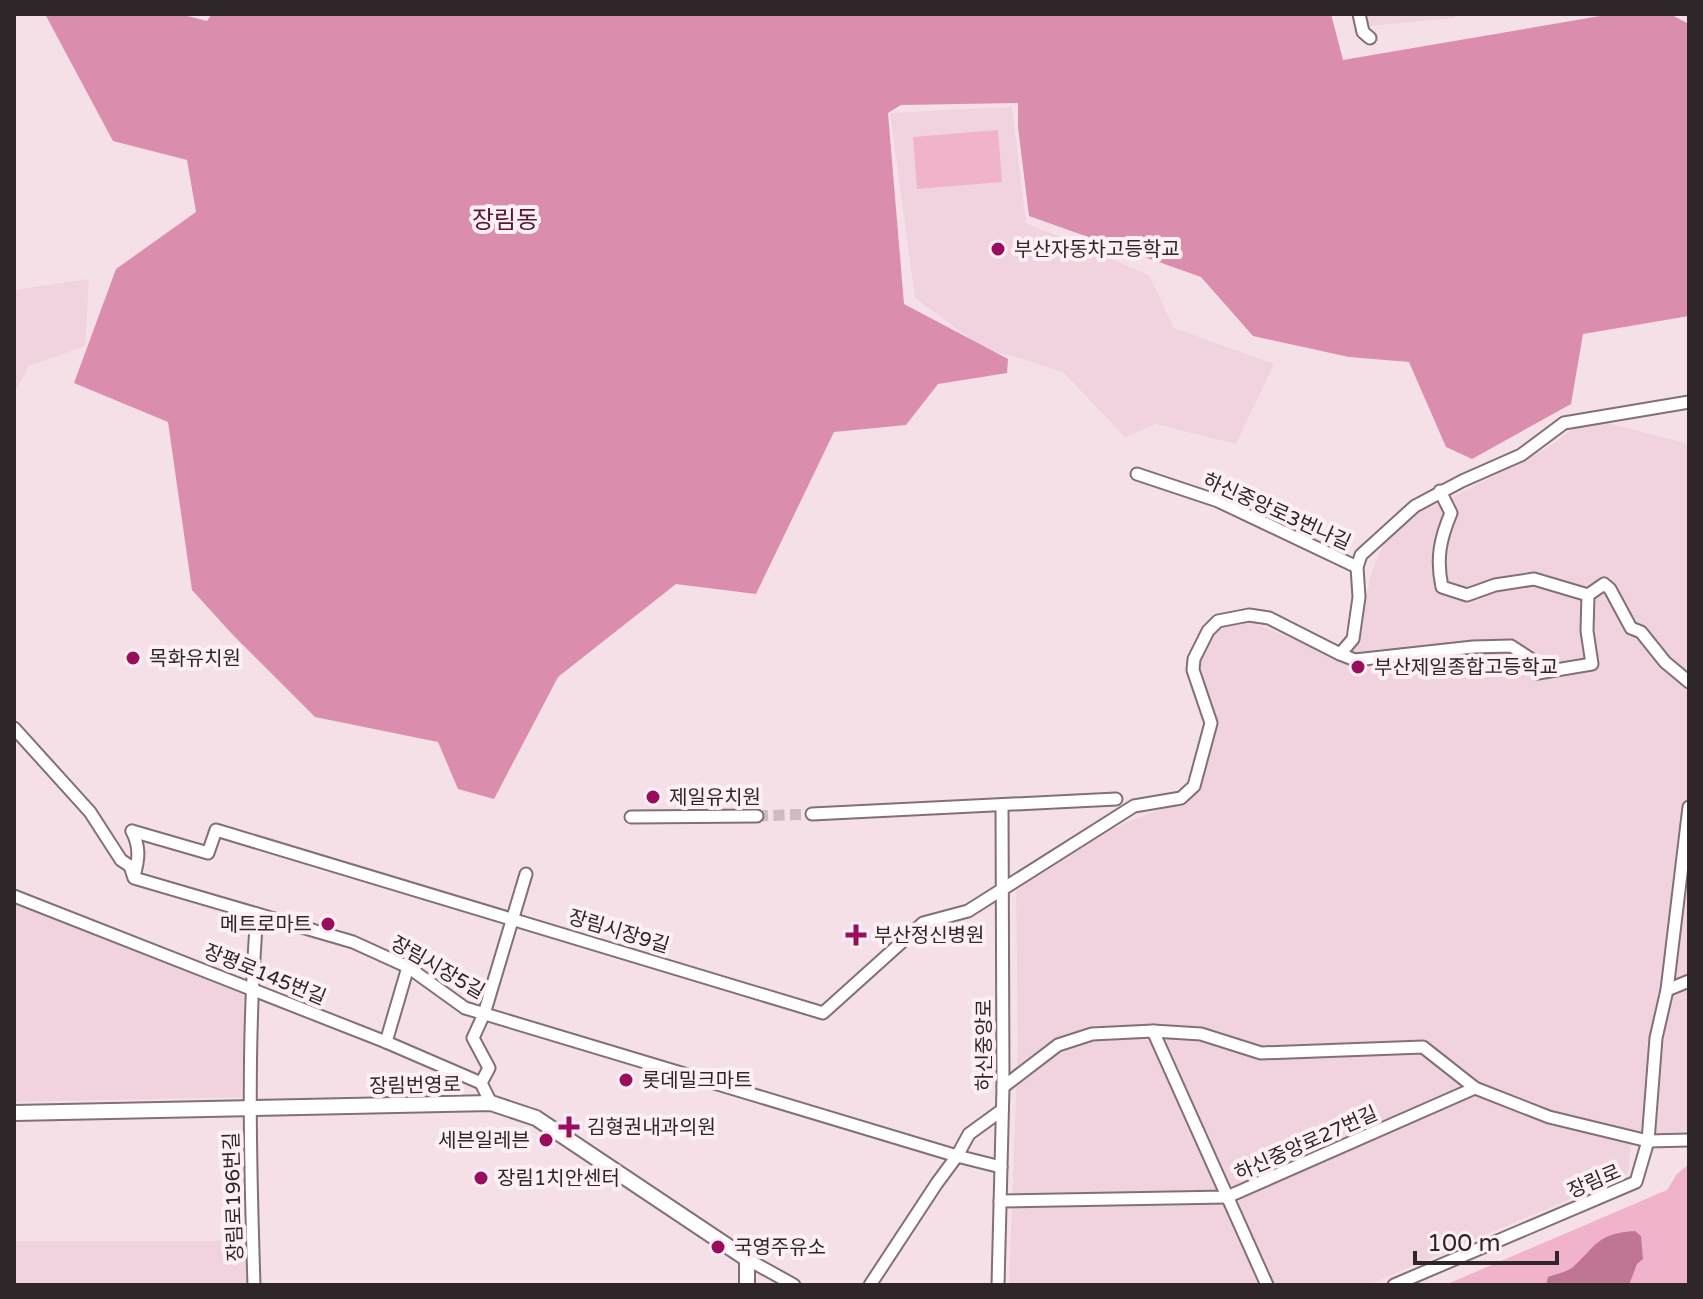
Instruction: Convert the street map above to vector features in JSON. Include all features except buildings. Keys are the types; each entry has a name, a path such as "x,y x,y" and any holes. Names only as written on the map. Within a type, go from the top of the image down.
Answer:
{"street":[{"path":"1359,14 1363,32 1370,38"},
{"path":"1340,654 1353,639 1359,597 1357,567 1361,555 1415,506 1440,491 1521,455 1564,423 1689,402"},
{"name":"하신중앙로3번나길","path":"1137,474 1218,501 1357,567"},
{"path":"1440,491 1451,513 1441,537 1437,565 1442,587 1467,595 1495,585 1534,579 1588,595"},
{"path":"1588,595 1604,584 1610,589 1631,628 1641,632 1665,662 1689,682"},
{"path":"1002,891 1134,806 1181,798 1194,786 1211,723 1193,670 1194,659 1208,631 1218,621 1249,615 1269,618 1355,660 1473,647 1511,646 1531,659 1538,673 1592,664 1587,631 1588,595"},
{"path":"14,728 90,812 121,860 130,866 134,878"},
{"path":"812,814 1116,799"},
{"name":"하신중앙로","path":"998,1285 1003,1087 1002,805"},
{"path":"1648,1141 1656,1038 1667,990 1689,807"},
{"path":"631,817 757,816"},
{"name":"장림시장9길","path":"134,878 139,861 139,844 132,831 208,853 216,830 823,1013 923,923 968,911 1002,891"},
{"path":"491,1103 481,1083 489,1068 473,1038 484,1014 526,874"},
{"name":"장림시장5길","path":"134,878 353,942 408,967 465,1008 1001,1167"},
{"name":"장평로145번길","path":"14,896 251,987 481,1083"},
{"name":"장림로196번길","path":"254,1285 249,1109 251,987 257,914"},
{"path":"386,1042 408,967"},
{"path":"1667,990 1689,981"},
{"path":"1153,1031 1267,1285"},
{"path":"1003,1087 1058,1045 1092,1034 1153,1031 1201,1034 1261,1053 1423,1047 1475,1088 1549,1117 1648,1141 1689,1140"},
{"name":"하신중앙로27번길","path":"1000,1201 1227,1197 1475,1088"},
{"name":"장림번영로","path":"19,1114 491,1103 536,1118 747,1259"},
{"path":"870,1285 969,1134 1002,1110"},
{"name":"장림로","path":"1394,1285 1636,1182 1648,1141"},
{"path":"747,1285 747,1259 794,1285"}],"shaded area":[{"path":"45,14 180,14 207,21 212,14 1331,14 1343,60 1612,14 1670,14 1689,24 1689,316 1583,334 1571,404 1472,459 1446,447 1409,362 1349,357 1253,336 1201,277 1029,216 1018,103 901,105 888,113 904,304 1008,359 1007,373 938,384 906,425 834,432 756,594 676,584 558,677 494,799 458,789 438,742 315,717 192,590 168,422 74,383 116,269 196,212 187,160 113,141"},
{"path":"1354,14 1455,14 1454,18 1359,27"},
{"name":"부산자동차고등학교","path":"1012,107 1026,223 1149,275 1174,328 1274,364 1236,444 1155,424 1125,437 1064,373 984,349 915,298 890,113"},
{"path":"998,130 1002,182 917,189 913,137"},
{"path":"89,279 85,346 29,366 14,394 14,290"},
{"path":"1588,418 1689,444 1689,1136 1631,1144 1628,1174 1368,1285 1009,1285 1018,1044 1016,888 1089,839 1180,803 1194,791 1213,723 1198,664 1221,624 1242,620 1252,622 1343,660 1358,639 1371,574 1385,539 1412,515 1547,448"},
{"path":"14,904 247,995 241,1097 14,1102"},
{"path":"1689,1164 1689,1285 1445,1285 1667,1190 1677,1174"},
{"path":"1635,1231 1641,1236 1643,1259 1637,1264 1629,1285 1546,1285 1548,1277 1571,1269 1605,1237"},
{"path":"14,1241 248,1241 249,1285 14,1285"}],"tunnel":[{"path":"757,816 812,814"}],"place":[{"name":"부산자동차고등학교","path":"998,249"},
{"name":"목화유치원","path":"133,658"},
{"name":"부산제일종합고등학교","path":"1358,667"},
{"name":"제일유치원","path":"653,797"},
{"name":"메트로마트","path":"328,924"},
{"name":"부산정신병원","path":"856,935"},
{"name":"롯데밀크마트","path":"626,1080"},
{"name":"김형권내과의원","path":"569,1127"},
{"name":"세븐일레븐","path":"546,1140"},
{"name":"장림1치안센터","path":"481,1178"},
{"name":"국영주유소","path":"718,1247"}],"district":[{"name":"장림동","path":"505,220"}]}
